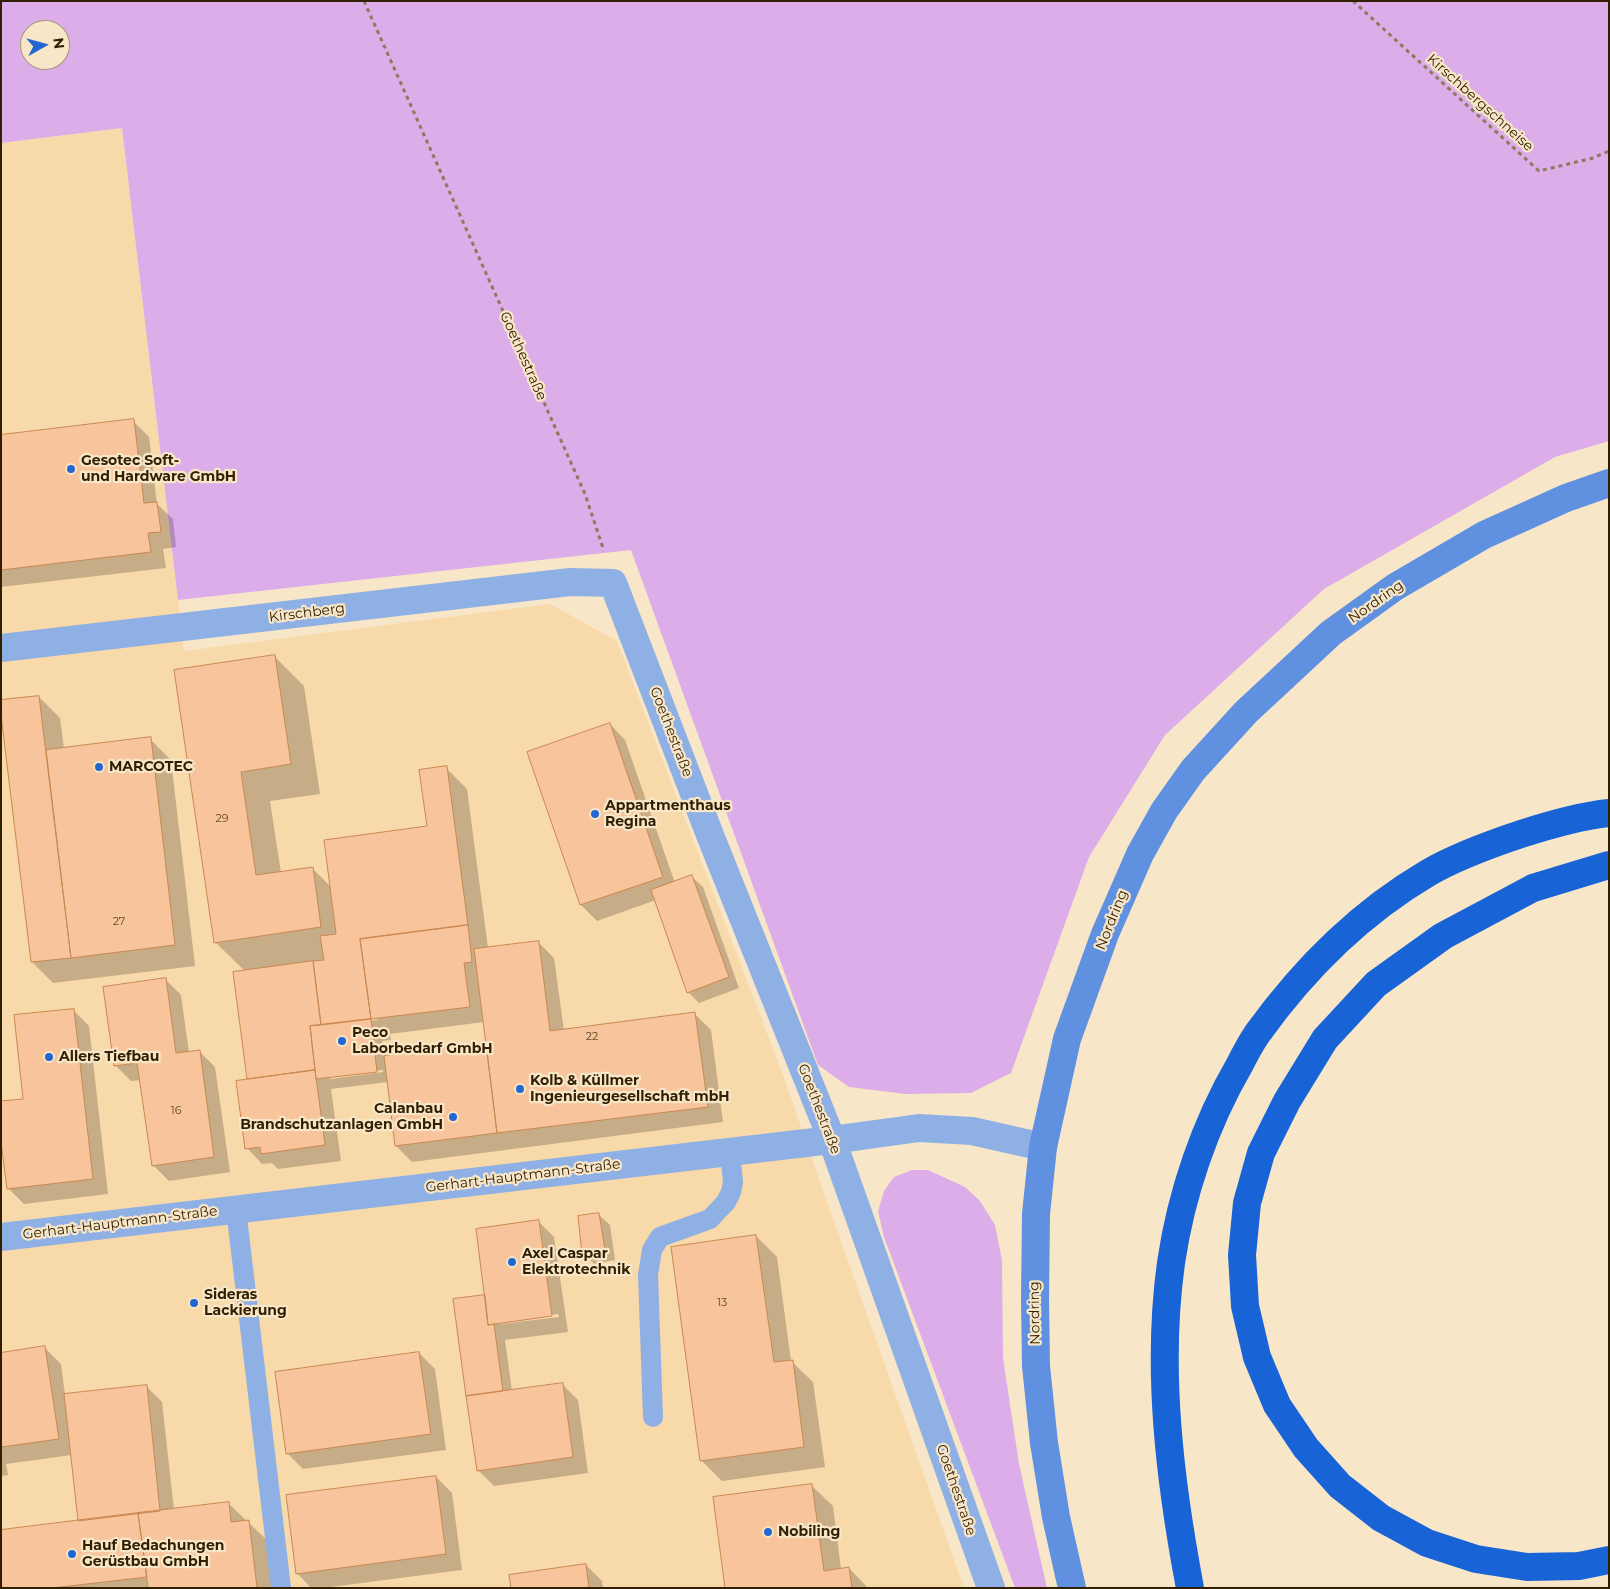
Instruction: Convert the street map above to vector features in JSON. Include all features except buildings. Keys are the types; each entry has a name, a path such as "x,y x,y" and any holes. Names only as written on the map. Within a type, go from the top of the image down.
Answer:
{"highway":[{"path":"1190,1588 1170,1450 1166,1382 1166,1321 1171,1263 1182,1207 1201,1146 1226,1088 1256,1035 1293,988 1335,943 1380,904 1430,872 1495,843 1550,825 1609,813"},
{"path":"1609,865 1533,888 1443,936 1376,984 1325,1039 1287,1101 1261,1153 1247,1203 1242,1254 1245,1306 1257,1357 1277,1405 1306,1448 1340,1486 1382,1518 1427,1543 1476,1559 1527,1567 1579,1566 1609,1560"}],"main road":[{"name":"Nordring","path":"1072,1588 1056,1517 1044,1443 1036,1366 1034,1300 1036,1214 1043,1147 1067,1040 1105,934 1140,854 1164,810 1193,770 1246,712 1331,633 1395,587 1484,536 1566,498 1609,483"}],"street":[{"name":"Kirschberg","path":"1,648 570,582 613,583"},
{"name":"Goethestraße","path":"613,583 710,835 832,1140 991,1588"},
{"name":"Gerhart-Hauptmann-Straße","path":"1,1237 832,1140 920,1128 972,1131 1043,1147"}],"lane":[{"path":"653,1417 648,1275 652,1250 660,1238 710,1219 726,1202 733,1182 730,1152"},
{"path":"236,1209 281,1588"}],"path":[{"name":"Goethestraße","path":"364,1 585,494 613,583"},
{"name":"Kirschbergschneise","path":"1353,1 1538,171 1593,158 1609,151"}],"shaded area":[{"path":"1,1 1609,1 1609,441 1555,457 1324,589 1165,735 1089,857 1011,1073 971,1093 906,1094 849,1087 818,1065 631,550 178,600 122,128 1,143"},
{"path":"122,128 184,651 550,604 617,641 783,1075 964,1588 1,1588 1,143"},
{"path":"912,1170 928,1170 965,1187 980,1201 995,1225 1002,1261 1003,1358 1019,1464 1047,1588 1015,1588 884,1237 878,1211 884,1191 894,1177"}],"place":[{"name":"Gesotec Soft- und Hardware GmbH","path":"71,469"},
{"name":"MARCOTEC","path":"99,767"},
{"name":"Appartmenthaus Regina","path":"595,814"},
{"name":"Peco Laborbedarf GmbH","path":"342,1041"},
{"name":"Allers Tiefbau","path":"49,1057"},
{"name":"Kolb & Küllmer Ingenieurgesellschaft mbH","path":"520,1089"},
{"name":"Calanbau Brandschutzanlagen GmbH","path":"453,1117"},
{"name":"Axel Caspar Elektrotechnik","path":"512,1262"},
{"name":"Sideras Lackierung","path":"194,1303"},
{"name":"Nobiling","path":"768,1532"},
{"name":"Hauf Bedachungen Gerüstbau GmbH","path":"72,1554"}]}
